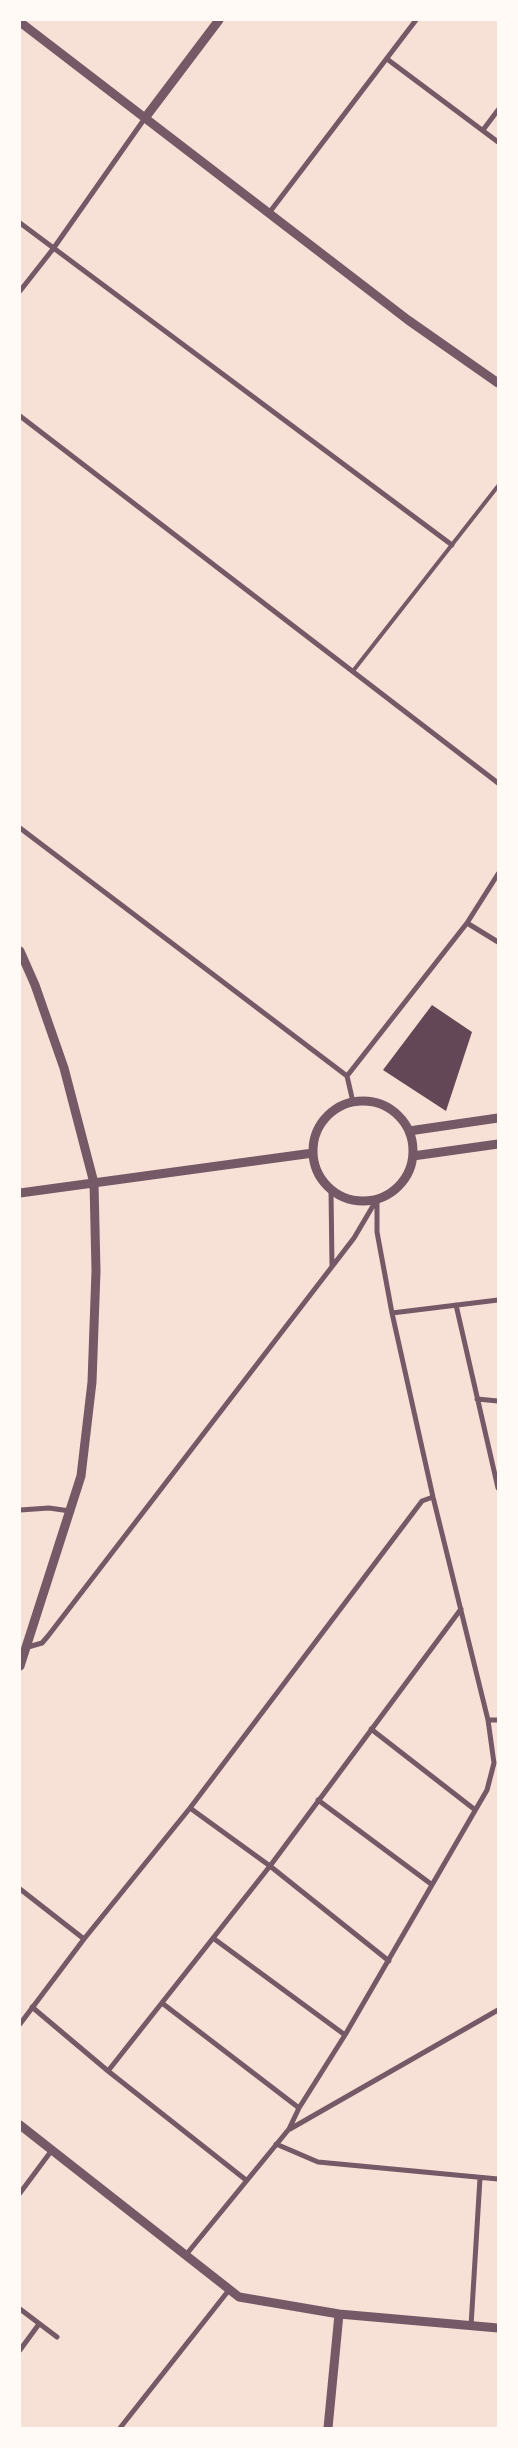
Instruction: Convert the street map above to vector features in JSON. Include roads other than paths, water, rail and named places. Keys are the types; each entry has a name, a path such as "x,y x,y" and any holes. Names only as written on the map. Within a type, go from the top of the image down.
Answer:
{"street":[{"path":"20,291 53,249 145,118 220,20"},
{"path":"269,213 416,20"},
{"path":"20,22 408,320 498,383"},
{"path":"387,59 498,142"},
{"path":"482,130 498,110"},
{"path":"20,224 452,545"},
{"path":"20,416 498,783"},
{"path":"20,828 347,1076 353,1102"},
{"path":"347,1076 467,923 498,874"},
{"path":"467,923 498,942"},
{"path":"20,951 35,985 64,1068 94,1183 96,1271 92,1382 81,1476 28,1647 20,1666"},
{"path":"367,1101 386,1107 402,1119 413,1143 413,1156 409,1170 402,1183 390,1193 377,1199 361,1201 345,1198 331,1190 322,1180 316,1167 313,1153 314,1139 320,1126 334,1111 353,1102 367,1101"},
{"path":"409,1131 498,1118"},
{"path":"413,1156 498,1144"},
{"path":"20,1193 313,1153"},
{"path":"331,1190 332,1267"},
{"path":"28,1647 42,1643 48,1636 354,1238 377,1199"},
{"path":"290,2129 299,2108 389,1961 431,1884 487,1790 492,1776 493,1754 488,1720 433,1497 392,1313 377,1232 377,1199"},
{"path":"392,1313 498,1300"},
{"path":"456,1305 498,1488"},
{"path":"477,1399 498,1401"},
{"path":"20,2024 84,1939 190,1808 422,1501 433,1497"},
{"path":"20,1510 50,1508 70,1511"},
{"path":"108,2070 270,1866 461,1609"},
{"path":"488,1720 498,1720"},
{"path":"371,1729 474,1809"},
{"path":"318,1800 431,1884"},
{"path":"190,1808 270,1866 389,1961"},
{"path":"20,1889 84,1939"},
{"path":"213,1938 345,2035"},
{"path":"162,2003 299,2108"},
{"path":"32,2007 246,2180"},
{"path":"185,2256 290,2129 498,2010"},
{"path":"20,2125 229,2290 249,2299 339,2314 498,2328"},
{"path":"276,2144 318,2162 498,2179"},
{"path":"20,2193 52,2150"},
{"path":"471,2326 480,2178"},
{"path":"120,2428 229,2290"},
{"path":"20,2309 57,2337"},
{"path":"328,2428 339,2314"},
{"path":"20,2350 39,2324"}],"lane":[{"path":"353,671 498,486"}]}
